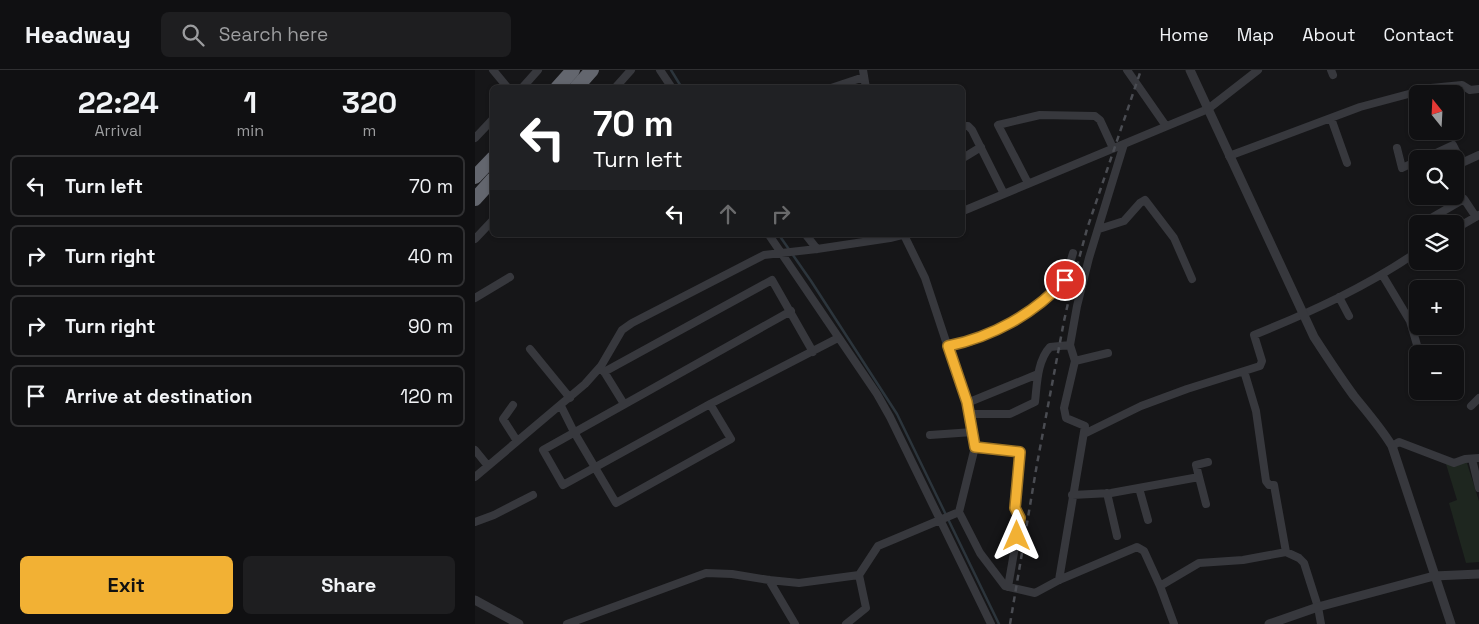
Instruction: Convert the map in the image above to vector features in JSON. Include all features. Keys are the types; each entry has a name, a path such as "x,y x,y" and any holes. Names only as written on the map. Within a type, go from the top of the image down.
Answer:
{"highway":[{"path":"560,85 573,70"},
{"path":"579,85 592,70"},
{"path":"475,177 490,161"},
{"path":"475,199 490,182"}],"street":[{"path":"493,70 505,85"},
{"path":"525,85 538,70"},
{"path":"618,85 631,70"},
{"path":"661,70 670,85"},
{"path":"1127,70 1166,126"},
{"path":"1190,70 1314,337 1354,396 1392,446 1451,624"},
{"path":"965,210 1208,109 1258,70"},
{"path":"837,85 863,73"},
{"path":"1229,156 1359,107 1431,88 1462,85 1470,90 1479,89"},
{"path":"1028,183 999,125 1041,115 1095,116 1100,120 1113,148"},
{"path":"1331,118 1347,163"},
{"path":"475,138 490,122"},
{"path":"965,126 972,130 1004,194"},
{"path":"1059,580 1085,426 1065,418 1064,408 1075,361 1070,344 1089,258 1124,144"},
{"path":"1442,150 1453,145 1455,150"},
{"path":"965,157 981,147"},
{"path":"1397,148 1402,168 1409,165"},
{"path":"1464,162 1479,155"},
{"path":"1436,215 1464,199 1477,216 1464,224"},
{"path":"1099,229 1124,221 1145,200 1174,238 1192,279"},
{"path":"475,239 490,223"},
{"path":"475,225 482,232"},
{"path":"770,237 877,394 991,624"},
{"path":"808,237 817,249"},
{"path":"602,369 622,330 764,254 817,249 894,237"},
{"path":"904,237 925,278 970,414 975,447 959,512 980,554 1005,586 1035,593 1059,580 1137,547 1143,551 1160,586 1174,624"},
{"path":"948,346 970,342 987,335 1040,304 1065,280 1073,253"},
{"path":"1084,434 1141,406 1187,389 1261,366 1262,361 1254,335 1304,315 1339,298 1383,276 1409,258"},
{"path":"1383,276 1410,321 1417,345"},
{"path":"475,298 510,277"},
{"path":"475,477 561,406 602,369 772,280 813,352"},
{"path":"1339,298 1349,316"},
{"path":"791,311 543,450 563,485 710,404 838,338"},
{"path":"970,414 1010,414 1035,402 1038,374 1045,352 1050,347 1070,344"},
{"path":"529,349 570,398"},
{"path":"1075,361 1108,353"},
{"path":"602,369 623,404"},
{"path":"1244,371 1256,411 1266,481 1269,485 1275,485 1286,552"},
{"path":"967,402 1038,374"},
{"path":"1471,406 1479,398"},
{"path":"561,406 615,503 731,439 710,404"},
{"path":"513,406 503,419 517,442"},
{"path":"930,435 973,432"},
{"path":"1392,446 1399,442 1454,463 1475,458 1479,488"},
{"path":"476,445 488,466"},
{"path":"975,447 1020,452 1015,508 1020,518 1008,587"},
{"path":"1206,504 1196,465 1208,462"},
{"path":"1073,495 1107,493 1199,477"},
{"path":"1139,488 1148,520"},
{"path":"1107,493 1117,536"},
{"path":"475,522 494,515 533,495"},
{"path":"849,623 866,608 859,575 878,546 959,512"},
{"path":"1160,586 1199,563 1243,560 1286,552 1299,558 1304,563 1318,607 1321,624"},
{"path":"567,624 706,573 732,574 769,580 799,582 859,575"},
{"path":"1269,624 1318,607 1434,576 1479,574"},
{"path":"769,580 795,624"},
{"path":"475,600 519,624"}],"shaded area":[{"path":"1466,460 1479,501 1479,562 1466,563 1449,503 1457,500 1446,464"}],"waterway":[{"path":"671,70 680,85"},
{"path":"780,237 897,414 999,624"}],"railway":[{"path":"1010,624 1037,464 1073,281 1087,229 1141,70"}],"route":[{"path":"1017,536 1020,518 1015,508 1020,452 975,447 967,402 948,346 970,342 987,335 1040,304 1055,292 1065,280"}]}
